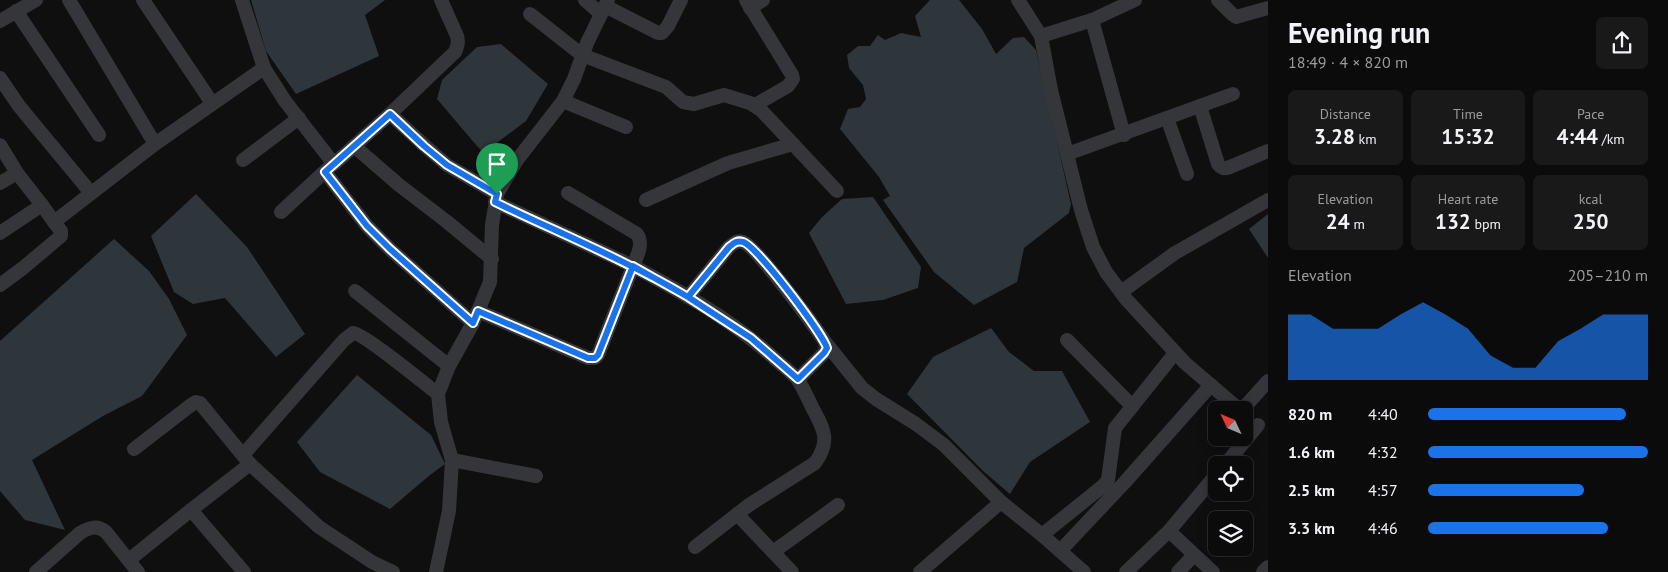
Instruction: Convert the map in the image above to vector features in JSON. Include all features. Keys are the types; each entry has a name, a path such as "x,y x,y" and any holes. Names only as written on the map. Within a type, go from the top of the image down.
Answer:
{"street":[{"path":"0,21 36,0"},
{"path":"69,0 155,144"},
{"path":"143,0 212,103"},
{"path":"242,0 264,68 285,101 299,118 367,226 390,249 476,317 588,358 595,358 598,355 633,266 640,246 640,240 637,234 568,193"},
{"path":"281,212 390,114 455,52 459,42 441,0"},
{"path":"585,0 605,7 658,33 662,33 668,26 681,0"},
{"path":"755,106 788,86 793,79 748,4 763,0"},
{"path":"1018,0 1040,36 1051,90 1081,210 1106,272 1120,292 1175,353 1230,401"},
{"path":"1040,36 1092,20 1135,0"},
{"path":"1218,0 1236,17 1268,8"},
{"path":"436,572 449,511 452,460 441,422 438,394 449,366 476,317 490,282 492,225 496,198 521,155 563,101 605,7"},
{"path":"16,11 99,136"},
{"path":"530,14 582,55 666,87 678,99 694,104 724,95 755,106 761,110 837,191"},
{"path":"1092,20 1124,134"},
{"path":"54,222 155,144 264,68"},
{"path":"0,78 19,106 91,193"},
{"path":"1067,154 1233,94"},
{"path":"563,101 626,126"},
{"path":"1200,106 1218,164 1222,168 1225,169 1268,151"},
{"path":"390,114 447,165 496,198 633,266 688,297 751,338 798,379 823,427 824,438 820,457 815,464 737,514 695,547"},
{"path":"243,160 299,118"},
{"path":"1167,118 1187,174"},
{"path":"646,200 728,163 793,144"},
{"path":"0,145 17,172 61,231 61,236 0,285"},
{"path":"354,146 399,186 492,259"},
{"path":"0,183 17,172"},
{"path":"1120,292 1175,253 1268,200"},
{"path":"0,233 42,205"},
{"path":"688,297 729,247 736,242 747,244 760,257 862,388 944,445 1001,502 1084,572"},
{"path":"355,291 449,366"},
{"path":"130,560 191,510 247,459 338,347 353,332 363,337 438,394"},
{"path":"1067,340 1132,406"},
{"path":"798,379 824,353 827,348 825,342"},
{"path":"1042,535 1108,480 1115,428 1175,353"},
{"path":"1251,401 1268,381"},
{"path":"1060,551 1125,482 1211,385"},
{"path":"134,449 196,402 200,403 247,459 319,527 372,562 393,572"},
{"path":"1234,456 1263,428 1253,420"},
{"path":"452,460 536,476"},
{"path":"1126,572 1169,531 1208,485"},
{"path":"920,572 1001,502"},
{"path":"774,552 838,505"},
{"path":"191,510 244,572"},
{"path":"737,514 792,572"},
{"path":"36,572 80,533 94,527 106,532 138,572"},
{"path":"1169,531 1213,572"},
{"path":"1178,572 1194,554"},
{"path":"1263,572 1268,567"}],"shaded area":[{"path":"251,0 385,0 365,15 379,56 296,94 266,51"},
{"path":"930,0 959,0 982,29 996,54 1013,38 1024,37 1036,50 1071,204 1069,213 1024,248 1017,282 974,305 934,272 883,200 890,196 879,177 840,129 848,109 860,107 866,99 863,85 849,68 847,55 858,46 870,46 878,35 885,40 901,33 921,37 915,16"},
{"path":"501,44 548,84 526,121 483,153 437,99 442,80 477,47"},
{"path":"196,194 247,247 305,334 276,357 225,298 193,304 174,292 151,236"},
{"path":"873,197 921,267 918,288 883,300 846,304 809,233 822,217 842,199"},
{"path":"1268,214 1268,258 1249,229"},
{"path":"114,239 149,271 169,299 187,335 142,396 103,416 32,460 65,530 25,520 0,491 0,341"},
{"path":"991,328 1009,352 1034,371 1062,371 1090,422 1030,462 1010,494 983,471 907,394 933,357"},
{"path":"357,375 431,435 445,464 390,509 320,472 297,442"}],"route":[{"path":"497,194 447,165 390,114 325,172 367,226 473,323 478,311 588,358 595,358 598,355 633,266 688,297 751,338 798,379 827,348 825,342 785,288 760,257 743,242 736,242 729,247 708,270 688,297 666,284 633,266 495,202 497,194"}]}
